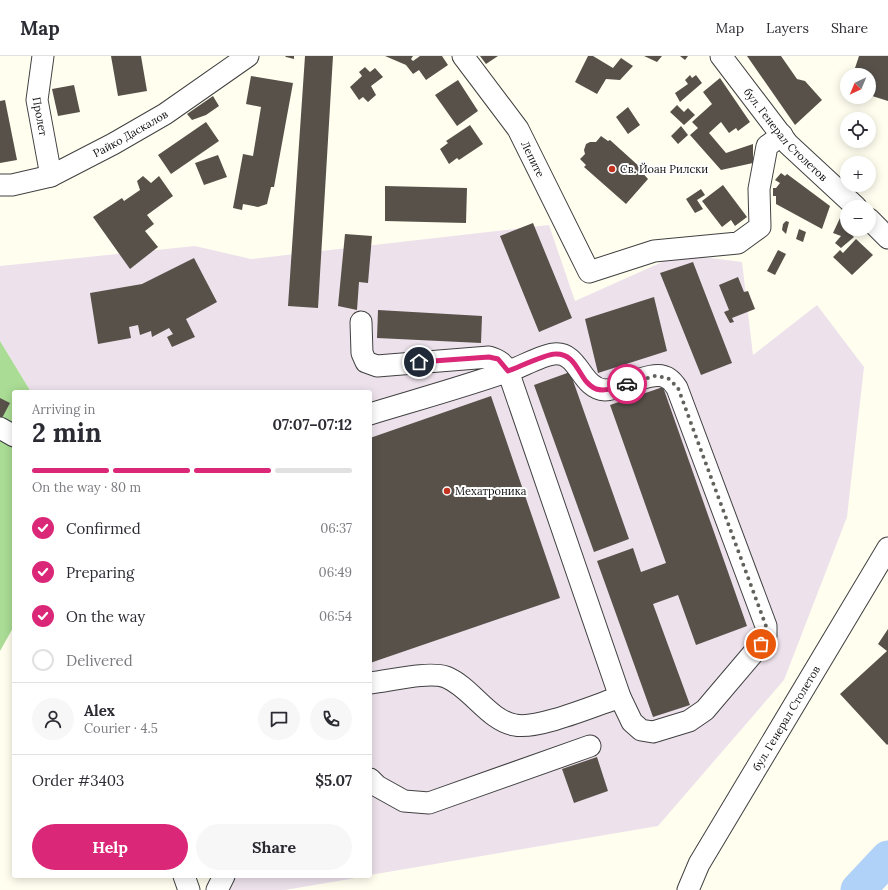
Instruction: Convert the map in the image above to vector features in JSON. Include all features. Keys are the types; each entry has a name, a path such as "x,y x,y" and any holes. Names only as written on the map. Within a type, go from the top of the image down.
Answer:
{"street":[{"name":"Пролет","path":"43,56 37,100 51,176"},
{"name":"Райко Даскалов","path":"0,185 12,185 51,176 113,144 165,114 248,56"},
{"name":"Лепите","path":"463,56 518,129 589,272 654,251 738,243 760,227 759,189 767,146 782,135"},
{"name":"бул. Генерал Столетов","path":"721,56 788,144 848,200"},
{"path":"876,227 888,238"},
{"path":"362,322 362,353 366,362 377,366 489,357 498,359 508,371 620,697 632,722 641,730 653,732 689,720 705,710 761,644 766,636 766,626 678,388 668,378 655,376 607,390 596,389 587,381 574,362 565,355 554,354 508,371 372,413"},
{"path":"0,428 12,435"},
{"name":"бул. Генерал Столетов","path":"688,890 699,864 888,548"},
{"path":"372,684 425,676 445,677 462,686 496,716 514,725 525,726 531,726 620,697"},
{"path":"372,781 377,786 404,801 428,803 590,746"},
{"path":"185,878 189,890"},
{"path":"217,890 223,878"}],"shaded area":[{"name":"Мехатроника","path":"549,225 575,301 680,254 742,262 753,355 817,305 864,367 847,517 784,680 658,826 372,875 372,390 30,390 0,341 0,266 195,246 251,259"},
{"path":"222,878 355,878 285,890 224,890"}],"green space":[{"path":"0,341 30,390 12,390 12,630 0,651"}],"building":[{"path":"111,56 141,56 147,91 118,96"},
{"path":"285,56 294,56 294,59 286,57"},
{"path":"305,56 333,56 318,308 288,306"},
{"path":"385,56 413,56 411,59 413,61 420,56 442,56 448,65 426,80 419,70 413,74 406,65"},
{"path":"480,56 498,56 486,64"},
{"path":"588,56 593,56 613,68 621,58 633,66 620,80 606,79 597,94 575,82"},
{"path":"644,56 662,56 657,62"},
{"path":"680,56 688,56 685,60"},
{"path":"747,56 781,56 797,79 805,81 822,100 795,125"},
{"path":"859,56 888,56 888,101 876,97 876,68 855,68"},
{"path":"365,67 370,72 375,68 383,77 371,86 376,95 368,102 363,97 359,100 350,87 362,76 359,72"},
{"path":"690,75 692,78 696,75 702,83 680,102 675,93 688,84 685,80"},
{"path":"251,76 293,83 274,187 271,187 267,204 258,207 243,204 242,210 233,208 243,154 253,156 261,107 246,104"},
{"path":"720,78 750,122 738,131 736,128 729,133 721,122 709,133 726,153 753,144 753,163 721,170 690,135 698,128 692,122 712,104 703,92"},
{"path":"458,80 478,111 457,126 435,95"},
{"path":"74,85 80,112 58,116 52,89"},
{"path":"213,96 219,106 206,115 192,120 187,114"},
{"path":"5,100 17,160 0,163 0,101"},
{"path":"677,105 684,112 688,108 695,115 684,125 670,112"},
{"path":"628,107 640,125 628,134 616,117"},
{"path":"206,122 219,141 171,174 158,155"},
{"path":"470,125 483,144 459,160 457,158 449,164 440,149 448,143 446,141"},
{"path":"681,126 688,135 678,144 671,136"},
{"path":"601,136 608,141 610,140 641,168 639,169 648,179 626,204 584,167 586,165 580,159 585,154 584,150 586,144 596,142"},
{"path":"218,155 227,177 204,185 195,163"},
{"path":"781,173 785,176 787,174 830,206 822,229 776,204 776,196 773,196 773,188 776,188 780,183 775,180"},
{"path":"143,176 151,183 159,176 173,196 147,215 154,224 145,231 158,247 130,269 93,217 122,198 124,201 140,190 137,181"},
{"path":"723,185 747,217 735,226 731,220 722,227 702,201"},
{"path":"385,186 467,188 466,223 385,221"},
{"path":"701,189 705,195 697,200 703,209 695,213 686,199"},
{"path":"840,218 840,236 833,233"},
{"path":"786,221 789,222 786,234 782,230 783,224"},
{"path":"533,223 572,318 539,332 500,236"},
{"path":"799,229 806,232 803,242 796,239"},
{"path":"345,234 372,236 368,283 359,282 357,310 338,306"},
{"path":"841,236 854,237 841,248 835,243"},
{"path":"856,239 873,255 852,275 833,257 840,250 843,253"},
{"path":"778,250 786,254 775,275 767,271"},
{"path":"194,258 217,302 186,319 195,337 172,347 167,337 173,334 169,328 152,337 151,331 140,335 138,325 129,327 131,338 98,344 90,293 142,284"},
{"path":"693,262 732,363 701,375 660,273"},
{"path":"738,277 744,292 748,291 755,309 732,318 734,322 730,323 724,312 729,310 719,285"},
{"path":"654,297 667,351 598,373 585,319"},
{"path":"378,310 482,316 481,343 377,338"},
{"path":"570,372 629,539 594,552 534,385"},
{"path":"663,387 747,626 696,645 678,595 653,604 690,705 653,717 597,561 633,548 641,572 666,563 610,405"},
{"name":"Мехатроника","path":"491,396 560,598 372,662 372,437"},
{"path":"0,398 10,403 2,418 0,417"},
{"path":"888,629 887,745 840,694 887,651 878,644"},
{"path":"597,757 608,791 574,803 562,769"}],"waterway":[{"path":"858,890 888,858"}],"way so far":[{"path":"627,384 655,376 668,378 678,388 766,626 766,636 761,644"}],"place":[{"name":"Св. Йоан Рилски","path":"612,169"},
{"name":"Мехатроника","path":"447,491"}],"route":[{"path":"419,362 489,357 498,359 504,364 508,371 554,354 565,355 574,362 587,381 596,389 607,390 627,384"}]}
